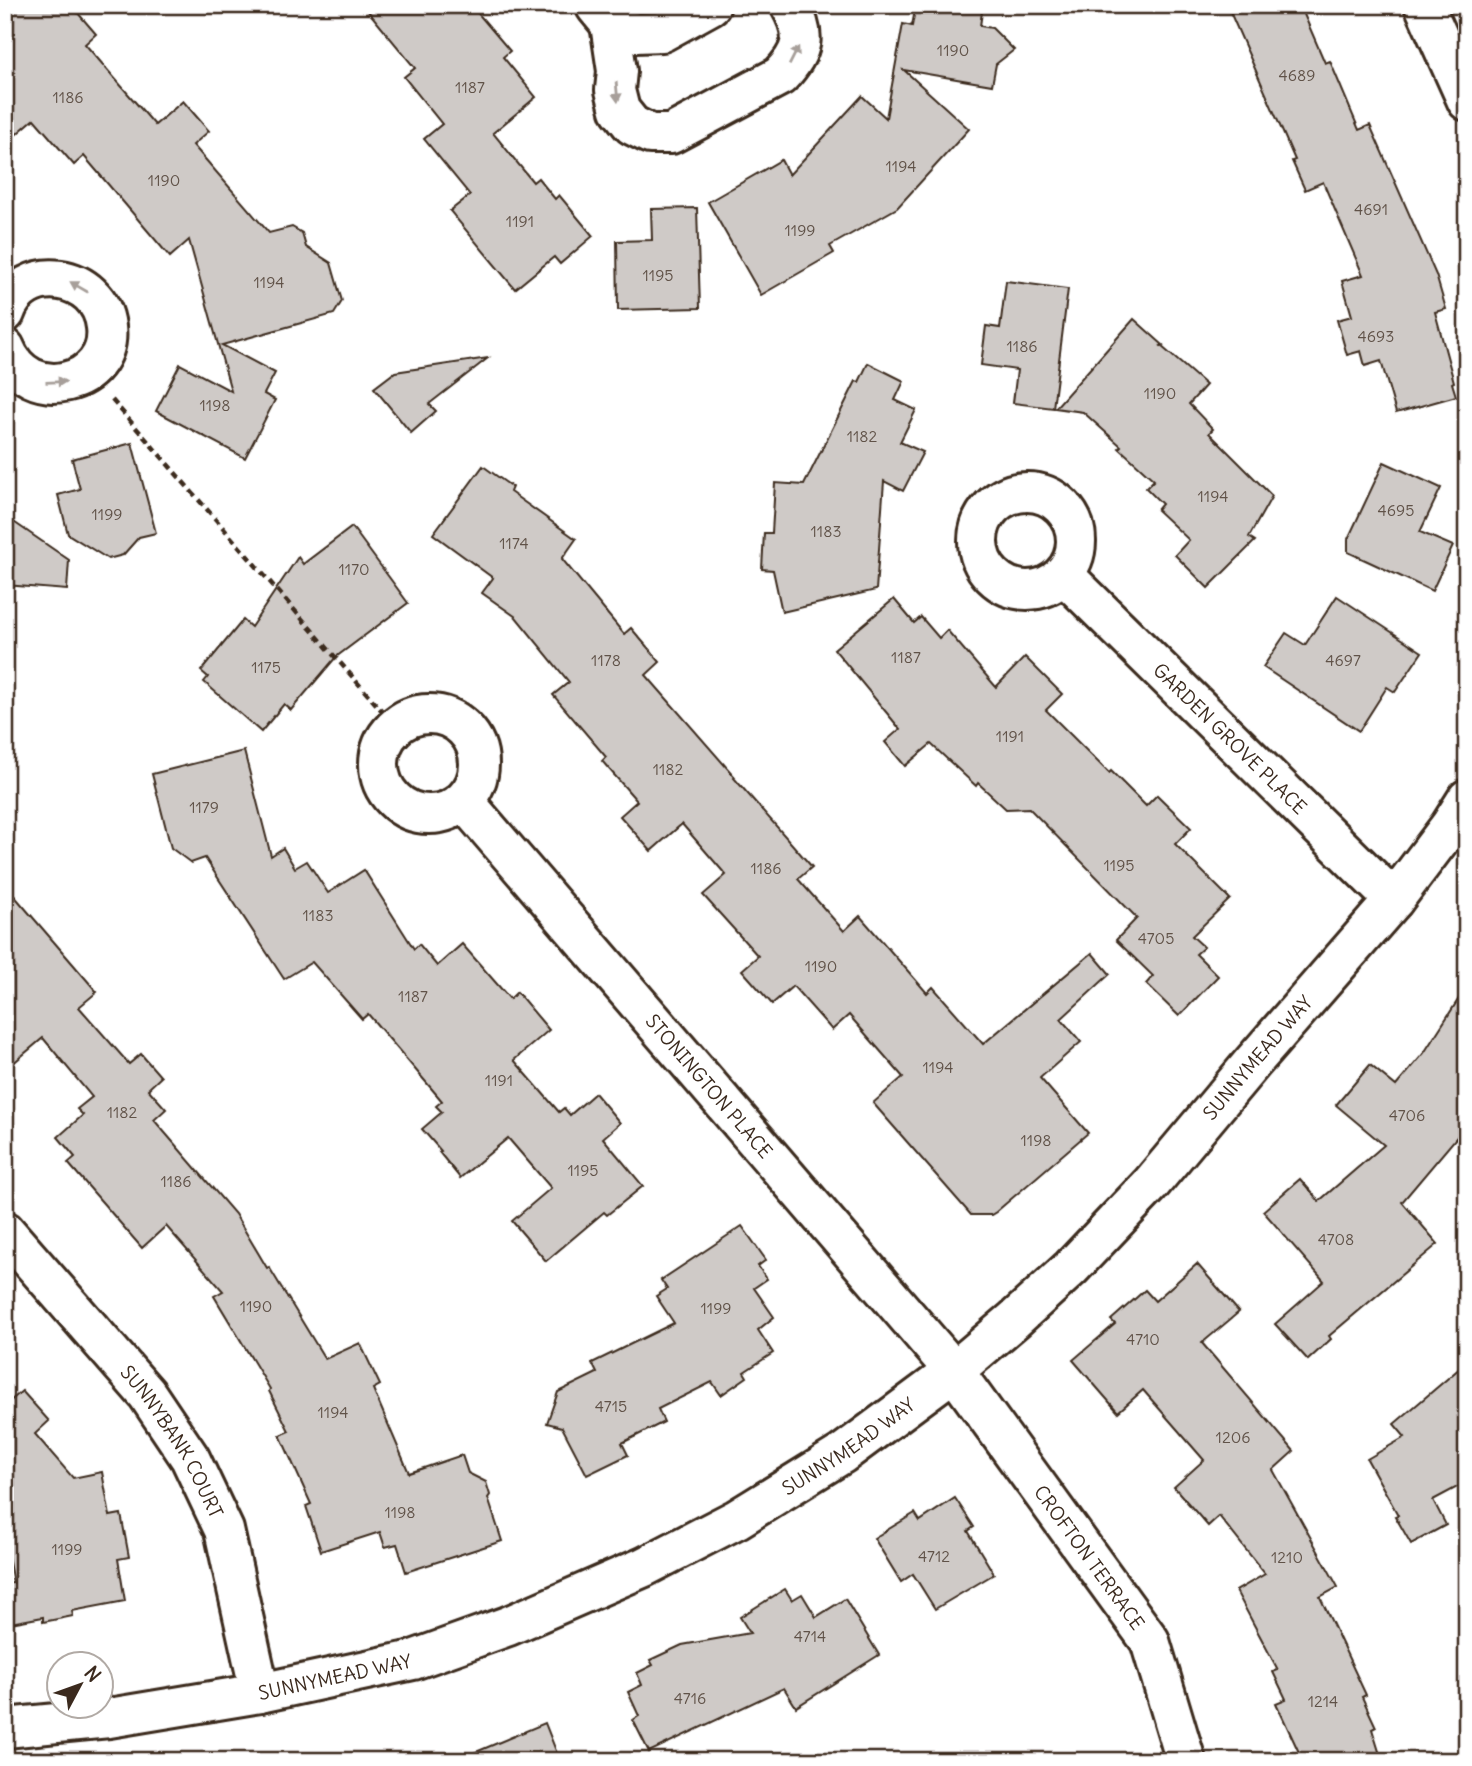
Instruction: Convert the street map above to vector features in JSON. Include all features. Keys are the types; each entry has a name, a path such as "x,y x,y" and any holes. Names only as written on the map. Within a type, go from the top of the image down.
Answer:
{"street":[{"path":"602,15 635,33 662,32 711,5"},
{"path":"602,15 617,71 615,90 620,110 632,125 650,134 671,135 780,76 794,61 801,42 799,22 790,5"},
{"path":"1424,5 1467,101"},
{"path":"5,348 20,372 36,381 54,384 72,381 87,372 99,360 107,328 103,312 94,297 81,286 66,280 49,279 33,283 10,294"},
{"name":"GARDEN GROVE PLACE","path":"1064,575 1394,900"},
{"path":"428,714 453,721 472,738 478,754 479,771 474,787 464,801 450,810 419,814 404,808 392,797 384,784 380,753 386,739 396,727 411,717 428,714"},
{"name":"SUNNYMEAD WAY","path":"5,1728 109,1718 260,1693 413,1660 508,1626 644,1567 737,1519 842,1454 954,1371 1071,1268 1150,1185 1394,900 1467,799"},
{"name":"STONINGTON PLACE","path":"464,801 954,1371"},
{"name":"SUNNYBANK COURT","path":"5,1231 147,1394 190,1458 223,1530 260,1693"},
{"name":"CROFTON TERRACE","path":"954,1371 1150,1641 1186,1761"}],"path":[{"path":"87,372 396,727"}],"building":[{"path":"5,5 71,5 96,34 85,44 155,125 183,101 209,131 193,145 269,233 292,227 302,233 306,247 331,263 342,301 334,314 222,345 275,373 264,394 275,400 245,458 156,411 180,364 231,391 189,240 170,257 84,156 74,165 34,119 5,144"},
{"path":"363,5 471,5 510,51 503,57 536,97 493,133 533,182 538,178 555,199 559,195 593,236 560,264 554,257 515,289 450,211 470,195 424,139 442,124 404,77 415,68"},
{"path":"916,5 983,5 980,26 992,28 1014,50 996,64 992,85 904,70 969,129 897,208 830,246 834,253 761,295 708,202 781,160 789,175 862,96 886,118 903,24 912,26"},
{"path":"1227,5 1300,5 1325,63 1330,61 1359,130 1370,125 1436,275 1446,309 1435,312 1456,396 1396,413 1381,361 1365,366 1361,351 1347,355 1337,320 1352,316 1342,281 1363,275 1323,182 1305,190 1292,161 1295,160"},
{"path":"697,208 700,308 618,310 617,241 652,240 651,209"},
{"path":"1006,281 1068,289 1053,408 1013,403 1017,370 981,365 986,326 1000,328"},
{"path":"1134,319 1206,385 1189,404 1213,429 1209,433 1272,496 1249,537 1255,541 1208,588 1175,555 1189,540 1157,510 1162,504 1146,488 1154,480 1083,412 1055,408"},
{"path":"488,358 429,404 436,411 411,433 374,388 395,372"},
{"path":"868,363 904,381 895,400 916,410 900,442 923,452 903,491 884,481 876,590 782,612 773,570 762,569 764,533 772,533 775,483 804,485 856,381 859,382"},
{"path":"132,443 156,533 139,537 123,555 108,559 68,534 58,495 80,489 72,459"},
{"path":"1384,462 1441,488 1420,532 1453,546 1432,591 1348,552 1348,539"},
{"path":"483,466 512,487 510,492 576,539 562,559 624,634 631,628 660,662 646,675 812,867 798,879 844,931 860,916 927,993 933,987 983,1044 1092,953 1110,974 1061,1019 1081,1042 1040,1078 1088,1133 996,1212 991,1215 971,1215 873,1103 903,1077 849,1015 832,1030 793,986 772,1004 742,970 758,956 703,895 726,875 682,824 651,851 620,816 637,801 602,761 606,757 553,695 569,682 516,617 482,593 493,578 433,534"},
{"path":"5,516 69,560 67,590 5,585"},
{"path":"352,527 408,603 336,657 291,710 284,704 261,732 204,682 208,677 201,671 243,620 251,627 298,557 303,564"},
{"path":"1337,596 1422,652 1395,692 1387,687 1359,731 1263,667 1286,633 1305,645"},
{"path":"894,599 914,623 921,617 939,638 947,630 996,687 1025,657 1062,694 1046,710 1146,806 1157,795 1191,828 1175,844 1230,899 1192,936 1204,947 1196,954 1218,976 1179,1016 1146,984 1153,976 1116,940 1137,918 1029,808 1006,809 978,783 976,786 931,744 905,766 885,742 900,729 834,649"},
{"path":"244,751 271,856 283,848 295,868 307,861 328,893 364,870 414,949 419,944 437,966 462,944 510,999 517,992 549,1030 514,1060 559,1112 564,1108 570,1115 595,1093 620,1123 603,1138 643,1186 607,1215 604,1212 546,1261 512,1221 551,1188 508,1138 460,1178 422,1129 442,1112 436,1106 442,1101 368,1014 362,1019 312,962 284,979 205,858 191,863 171,848 152,774"},
{"path":"5,885 97,992 79,1007 129,1064 141,1054 161,1077 148,1089 166,1109 154,1120 235,1214 325,1359 360,1343 380,1385 373,1389 409,1473 462,1455 468,1473 486,1482 490,1495 488,1498 502,1541 406,1572 397,1544 385,1547 380,1532 321,1551 306,1506 311,1504 280,1435 289,1431 270,1389 214,1296 223,1291 166,1226 142,1248 68,1163 75,1157 58,1137 83,1115 77,1109 92,1097 43,1038 5,1070"},
{"path":"1467,986 1467,1125 1402,1202 1438,1244 1329,1336 1331,1339 1308,1360 1275,1324 1324,1281 1263,1211 1300,1179 1319,1201 1384,1145 1336,1105 1370,1065 1396,1086 1424,1053"},
{"path":"742,1226 766,1260 758,1266 767,1279 754,1288 774,1317 758,1330 773,1353 744,1372 747,1377 721,1395 712,1382 658,1409 664,1422 622,1443 628,1455 587,1475 562,1427 547,1423 558,1392 597,1373 592,1363 674,1323 656,1296 667,1289 661,1280"},
{"path":"1197,1264 1239,1312 1202,1343 1294,1451 1273,1470 1338,1587 1320,1597 1366,1695 1362,1697 1376,1727 1372,1729 1382,1761 1303,1761 1276,1703 1286,1699 1273,1672 1278,1670 1236,1591 1265,1574 1219,1516 1208,1526 1174,1487 1204,1460 1143,1390 1118,1412 1073,1360 1115,1324 1111,1320 1145,1290 1155,1301"},
{"path":"1467,1362 1467,1482 1433,1500 1446,1525 1411,1544 1367,1459 1405,1437 1394,1424"},
{"path":"22,1391 49,1421 35,1434 73,1478 102,1472 110,1516 121,1514 129,1557 118,1559 125,1601 72,1611 73,1616 43,1622 43,1617 5,1624 5,1584 13,1583 5,1541 5,1400 8,1403"},
{"path":"955,1498 974,1527 968,1531 994,1574 935,1609 913,1574 901,1582 874,1538 915,1513 920,1521"},
{"path":"785,1589 792,1600 802,1594 816,1617 845,1599 879,1655 796,1707 784,1688 649,1752 633,1720 639,1716 628,1692 642,1685 637,1673 653,1665 650,1660 682,1645 750,1633 740,1617"},
{"path":"545,1723 560,1761 457,1761 457,1760"}]}
